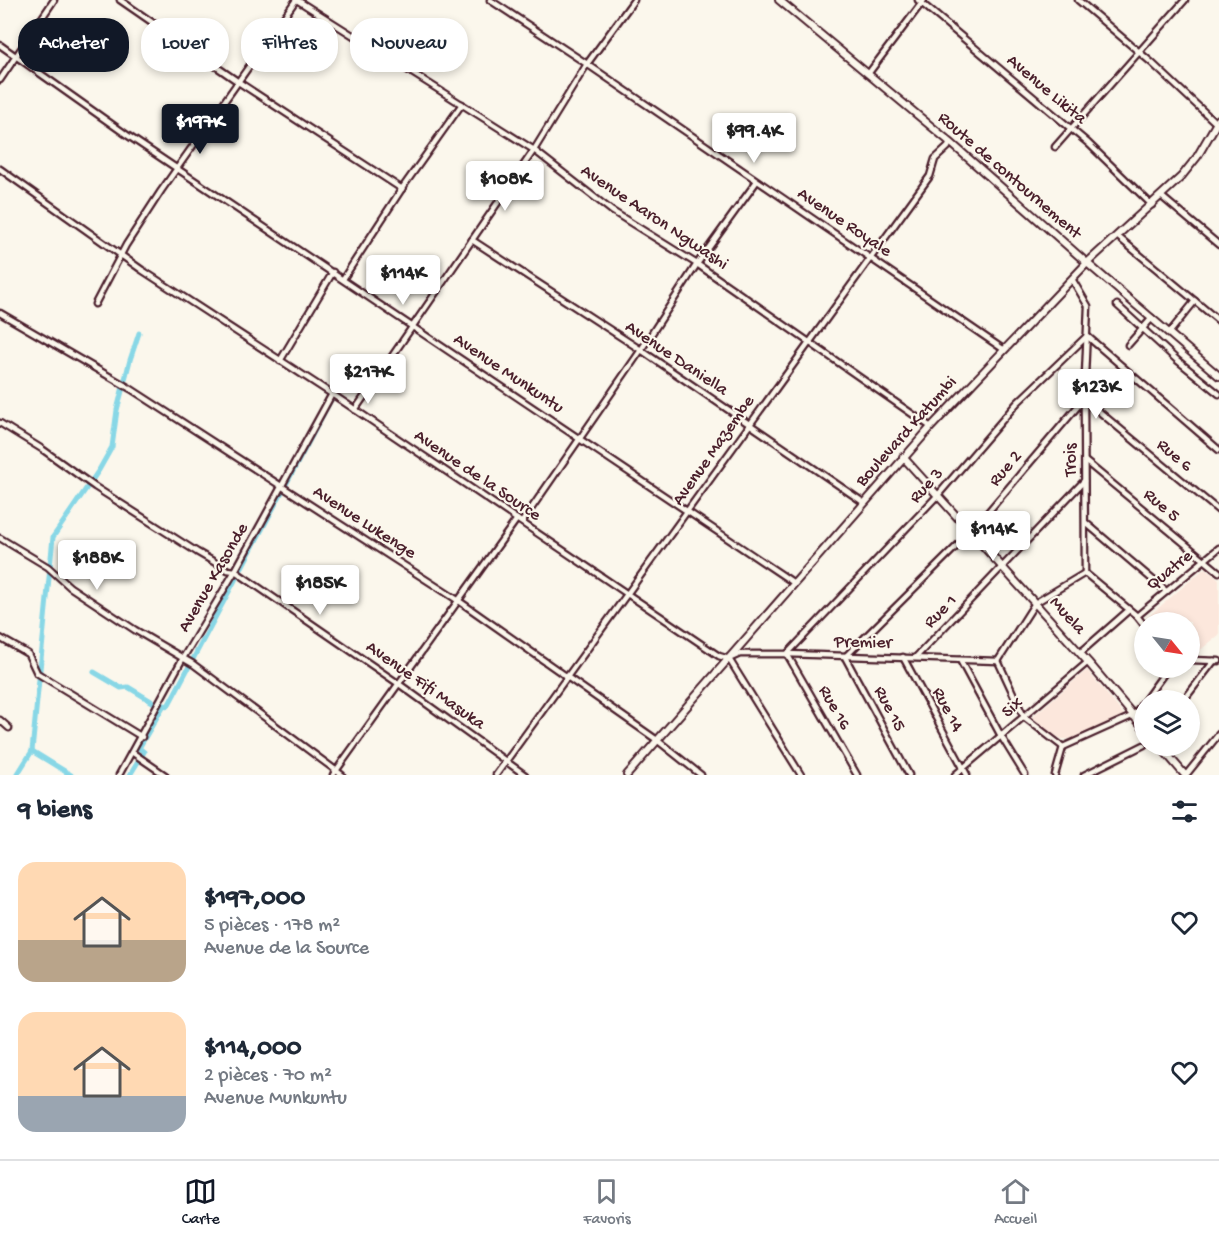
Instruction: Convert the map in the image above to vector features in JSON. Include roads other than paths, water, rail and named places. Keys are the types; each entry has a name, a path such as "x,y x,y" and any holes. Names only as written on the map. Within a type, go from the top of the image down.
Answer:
{"street":[{"path":"0,80 54,0"},
{"path":"120,0 238,82 402,189"},
{"path":"95,304 121,255 177,168 297,0"},
{"name":"Avenue Aaron Ngwashi","path":"297,0 534,150 612,211 697,264 931,427"},
{"name":"Avenue Royale","path":"490,0 1003,349"},
{"path":"355,410 534,150 587,64 634,0"},
{"name":"Route de contournement","path":"779,0 950,142 1219,375"},
{"path":"1078,0 1218,121"},
{"path":"1055,147 1185,0"},
{"path":"868,74 921,1"},
{"name":"Avenue Likita","path":"921,1 1071,129 1152,205"},
{"name":"Avenue Munkuntu","path":"0,45 177,168 794,582"},
{"path":"343,279 402,189 462,104"},
{"name":"Boulevard Katumbi","path":"627,775 903,457 1087,263 1152,205 1189,168 1218,121"},
{"name":"Avenue Mazembe","path":"496,775 930,176 935,159 948,147 950,142"},
{"name":"Avenue de la Source","path":"0,168 121,255 332,394 719,656 729,659"},
{"path":"335,773 579,437 757,180"},
{"path":"1161,196 1219,245"},
{"path":"1117,236 1219,321"},
{"name":"Avenue Daniella","path":"472,240 863,502"},
{"path":"280,361 333,272"},
{"name":"Trois","path":"1072,279 1088,306 1084,399 1085,573"},
{"path":"1169,333 1195,301"},
{"path":"1117,305 1177,360 1219,394"},
{"name":"Avenue Lukenge","path":"0,313 131,389 459,601 657,740 701,775"},
{"path":"1128,345 1152,318"},
{"path":"1087,336 1219,450"},
{"name":"Rue 3","path":"788,654 938,495 1017,403 1087,336"},
{"path":"1196,374 1206,364"},
{"name":"Avenue Kasonde","path":"119,775 135,754 142,736 332,394"},
{"name":"Rue 6","path":"1084,399 1219,511"},
{"name":"Rue 2","path":"845,657 971,532 1084,399"},
{"name":"Avenue Fifi Masuka","path":"0,423 94,487 228,570 235,571 399,684 525,775"},
{"name":"Muela","path":"903,457 1134,715"},
{"name":"Rue 5","path":"1085,460 1219,572"},
{"name":"Rue 1","path":"915,658 1084,481"},
{"path":"1086,522 1166,591"},
{"path":"0,537 48,567 70,587 135,630 193,664 335,773 342,775"},
{"name":"Quatre","path":"1142,612 1219,548"},
{"path":"1062,747 1024,717 998,661 1035,603 1085,573 1134,614"},
{"path":"1080,653 1129,610"},
{"path":"0,638 28,654 32,658 35,671 142,736"},
{"name":"Premier","path":"729,659 740,654 788,654 998,661"},
{"name":"Rue 16","path":"788,654 857,775"},
{"name":"Rue 15","path":"845,657 909,775"},
{"name":"Rue 14","path":"903,657 967,775"},
{"path":"729,659 801,775"},
{"path":"960,659 1001,736 1025,775"},
{"path":"1200,660 1217,661"},
{"path":"1192,690 1217,661"},
{"name":"Six","path":"955,775 1088,662"},
{"path":"1062,747 1134,715"},
{"path":"0,720 9,728"},
{"path":"1169,756 1185,775 1219,734"},
{"path":"1055,775 1062,747"},
{"path":"1084,775 1134,750"},
{"path":"135,754 165,775"}],"waterway":[{"path":"17,775 32,751 53,537 112,447 117,410 139,333"},
{"path":"130,775 144,752 139,748 164,705 168,706 332,398"},
{"path":"94,672 121,688 128,687 156,704 162,705"},
{"path":"32,751 71,775"}]}
